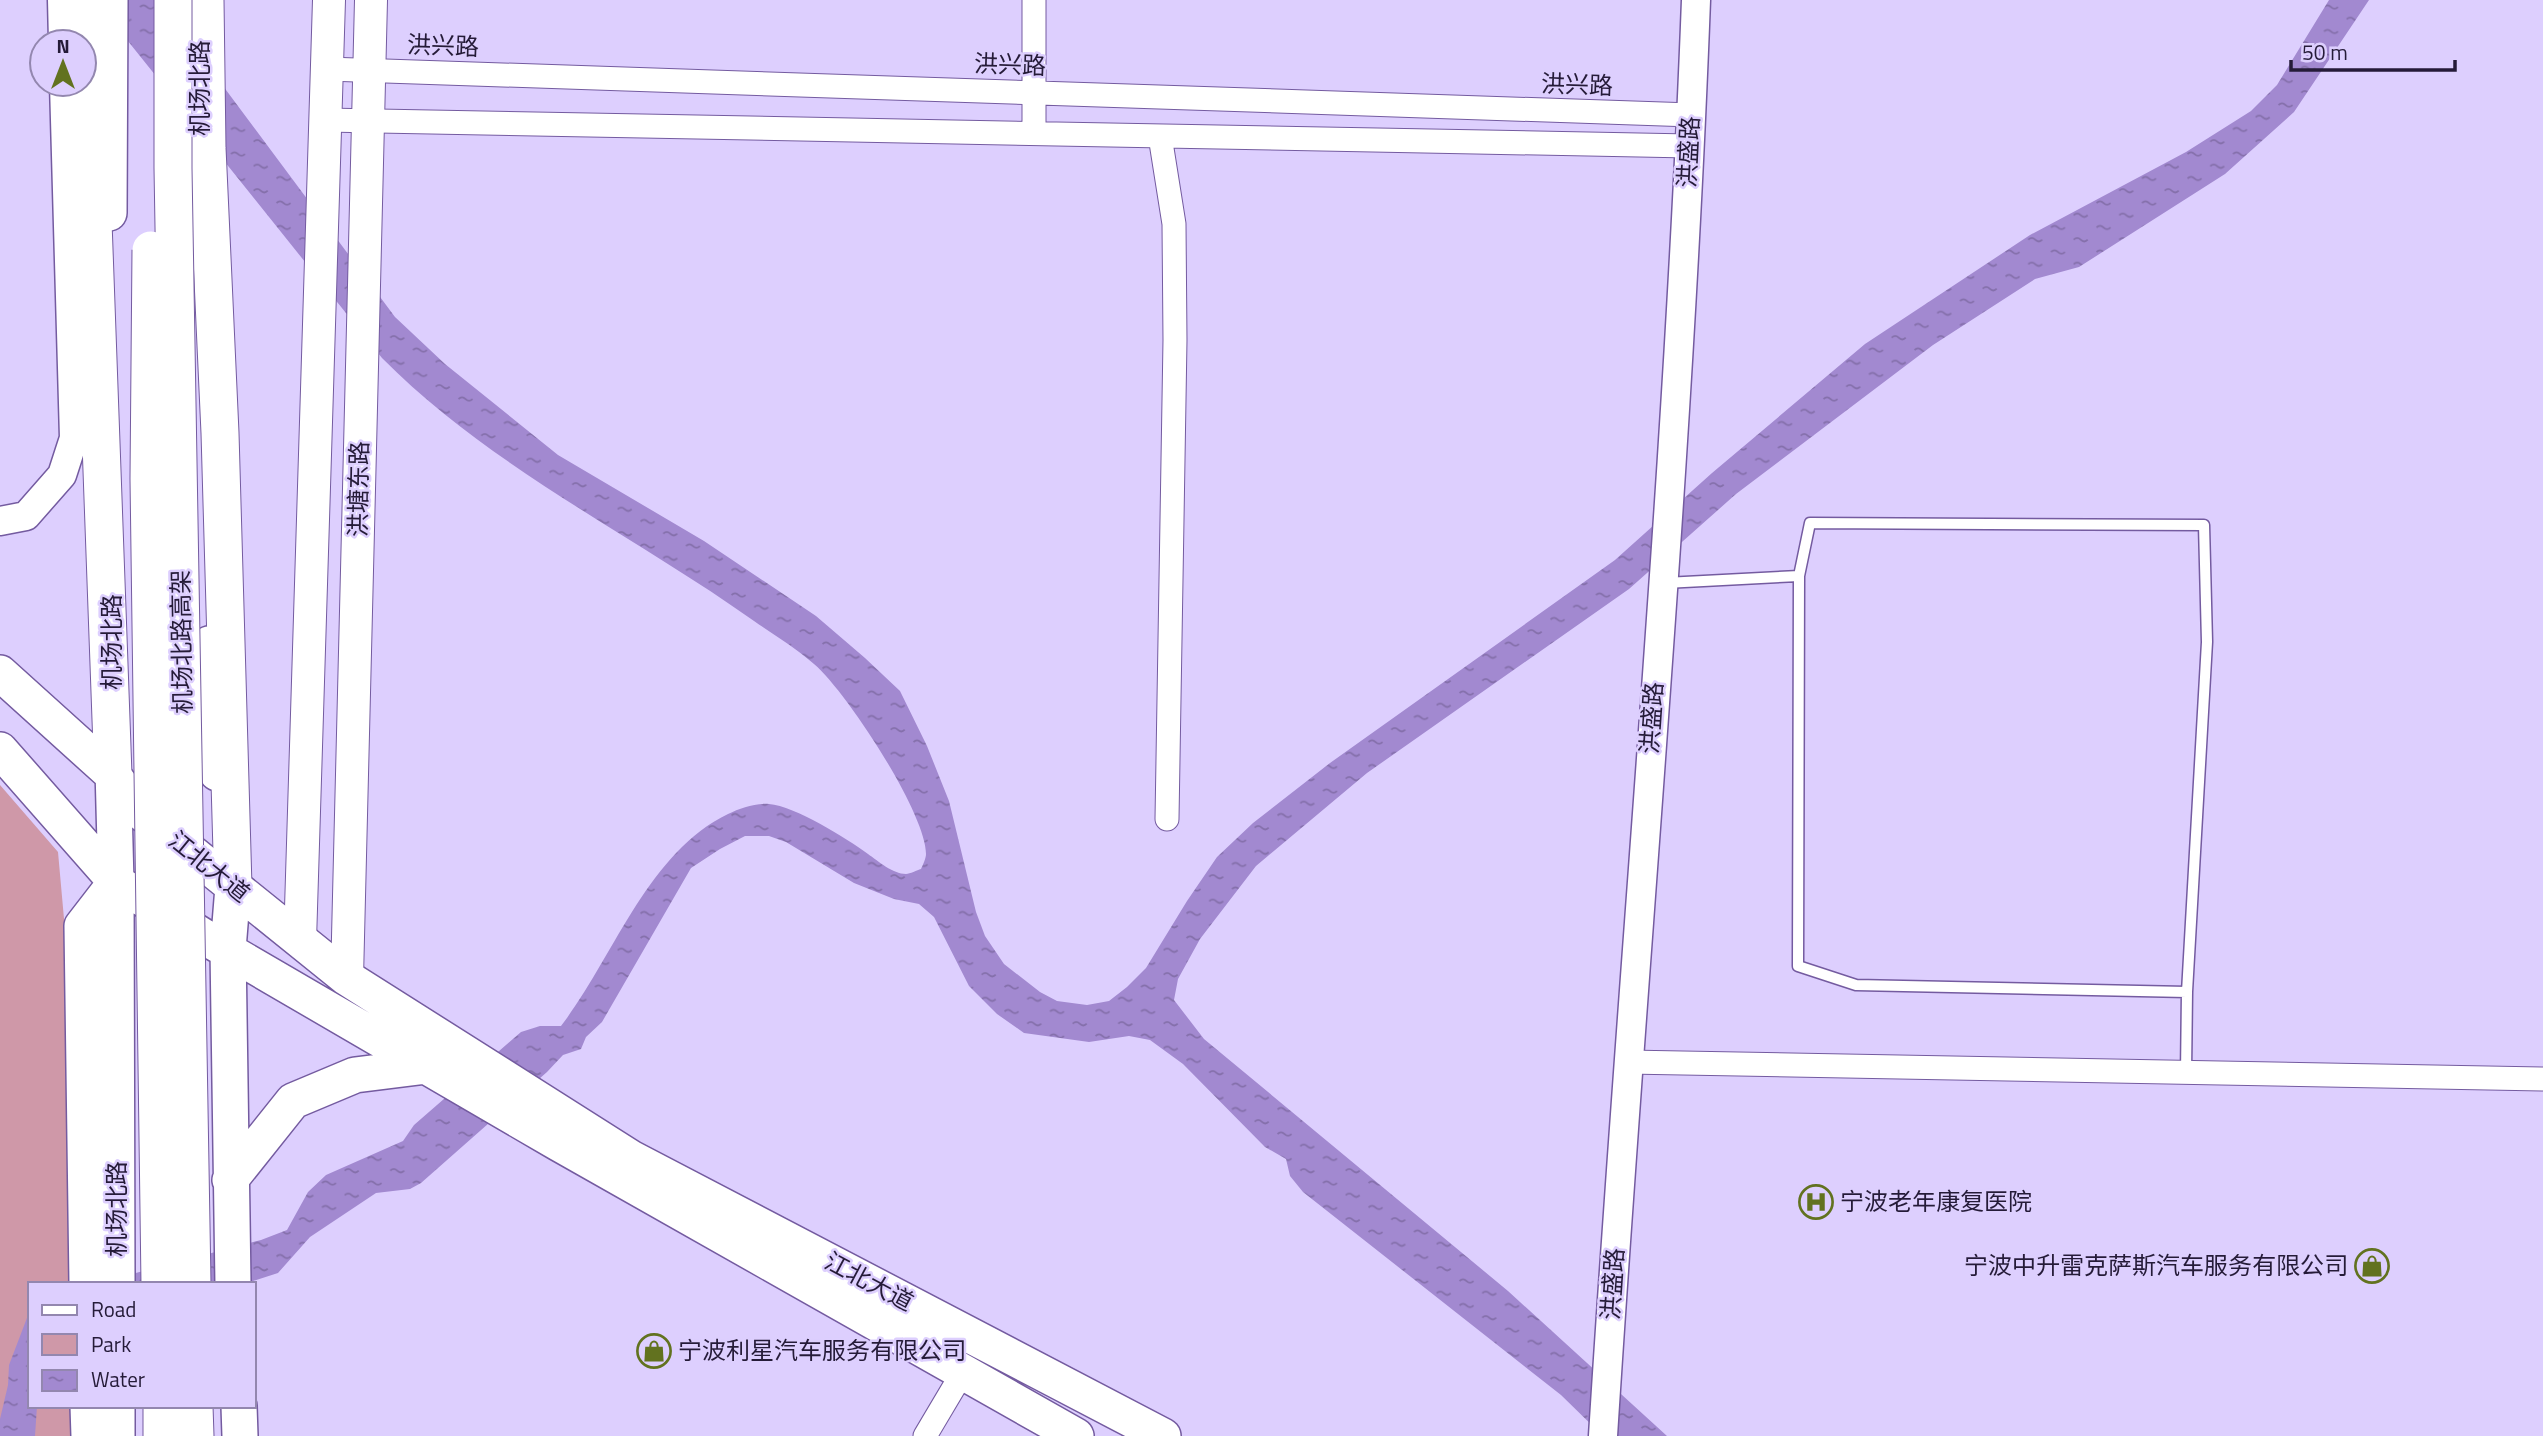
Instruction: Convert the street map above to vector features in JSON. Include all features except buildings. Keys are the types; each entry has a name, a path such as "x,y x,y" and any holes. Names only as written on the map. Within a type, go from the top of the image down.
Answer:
{"highway":[{"path":"85,0 113,775"},
{"name":"机场北路高架","path":"153,0 149,480 160,1282"},
{"name":"机场北路高架","path":"173,0 173,167 192,1282"},
{"path":"203,0 220,433 233,887"},
{"path":"162,1408 162,1436"},
{"path":"194,1408 195,1436"}],"main road":[{"name":"机场北路","path":"110,0 113,775 116,882"},
{"name":"机场北路","path":"203,0 200,58 200,221 207,479 209,720 233,887 228,949"},
{"name":"洪塘东路","path":"300,941 329,0"},
{"name":"洪塘东路","path":"347,978 371,0"},
{"name":"江北大道","path":"0,673 113,775 141,812 347,978 431,1056"},
{"path":"0,750 116,882 228,949 431,1056 567,1133"},
{"path":"87,1282 101,1223 82,926 116,882"},
{"path":"228,949 233,1282"},
{"path":"230,1180 293,1101 355,1075 431,1056"},
{"name":"江北大道","path":"567,1133 963,1372 1076,1436"},
{"name":"江北大道","path":"567,1133 631,1158 1163,1436"},
{"name":"机场北路","path":"101,1223 116,1282"},
{"path":"88,1408 89,1436"},
{"path":"117,1408 117,1436"},
{"path":"239,1408 240,1436"}],"street":[{"path":"62,0 63,28"},
{"path":"1034,0 1034,133"},
{"name":"洪盛路","path":"1603,1436 1663,571 1692,115 1696,0"},
{"name":"洪兴路","path":"327,69 1692,115"},
{"path":"0,521 26,516 62,475 74,438 64,98"},
{"path":"326,120 1690,146"},
{"path":"1160,136 1174,236 1175,340 1167,819"},
{"path":"1627,1062 2543,1080"},
{"path":"925,1436 963,1372"}],"lane":[{"path":"2186,1073 2187,992 2207,642 2204,525 1810,523 1799,576 1798,966 1856,985 2187,992"},
{"path":"1663,571 1799,576"}],"green space":[{"path":"0,785 58,852 65,930 71,1282 28,1282 28,1408 73,1408 73,1436 0,1436"}],"water":[{"path":"95,0 159,0 395,317 445,364 558,455 704,541 816,616 900,691 927,746 949,801 976,912 985,936 1004,964 1040,992 1057,1001 1087,1005 1109,1001 1146,968 1217,857 1253,823 1330,763 1615,560 1712,473 1865,344 2030,235 2186,152 2251,111 2277,85 2329,0 2369,0 2294,112 2225,174 2079,267 2035,279 1933,345 1736,494 1629,589 1367,773 1256,866 1200,939 1178,979 1174,1000 1204,1039 1508,1291 1667,1436 1603,1436 1561,1395 1303,1192 1290,1176 1286,1159 1265,1147 1183,1064 1150,1040 1129,1036 1089,1042 1024,1033 997,1014 969,986 934,917 919,904 894,899 854,883 786,842 769,836 745,836 691,868 602,1022 586,1037 581,1049 563,1055 421,1183 410,1189 376,1193 310,1237 278,1273 250,1282 102,1282 261,1240 287,1230 308,1192 326,1175 403,1141 414,1125 521,1032 540,1026 561,1026 653,881 675,854 700,832 728,814 758,804 780,806 820,824 896,872 908,874 921,869 925,859 922,835 899,783 864,725 814,664 707,589 514,466 424,397 382,358"},
{"path":"28,1315 28,1408 37,1408 35,1436 0,1436 0,1419 8,1385 9,1365"}],"place":[{"name":"宁波老年康复医院","path":"1816,1202"},
{"name":"宁波中升雷克萨斯汽车服务有限公司","path":"2372,1266"},
{"name":"宁波利星汽车服务有限公司","path":"654,1351"}]}
